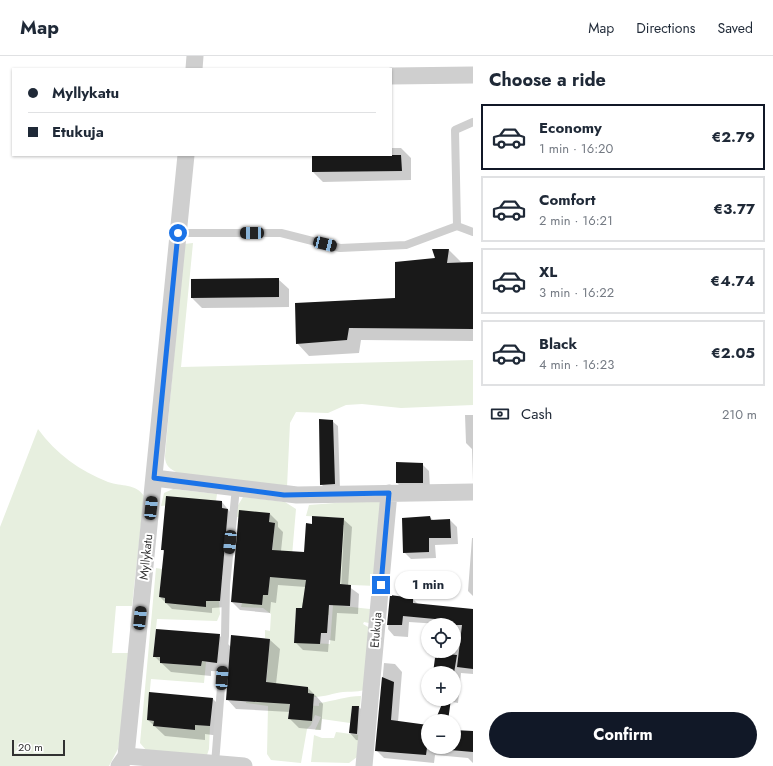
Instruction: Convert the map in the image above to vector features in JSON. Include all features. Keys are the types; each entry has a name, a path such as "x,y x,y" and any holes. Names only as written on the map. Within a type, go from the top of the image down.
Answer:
{"street":[{"path":"194,68 195,56"},
{"path":"392,76 473,75"},
{"name":"Myllykatu","path":"123,761 154,478 186,156"},
{"path":"154,478 297,495 473,492"},
{"name":"Etukuja","path":"364,766 389,493"},
{"path":"123,761 244,766"}],"lane":[{"path":"457,226 455,130 473,122"},
{"path":"178,233 281,233 340,248 406,245 457,226 473,232"},
{"path":"215,764 225,636 226,585 236,488"}],"green space":[{"path":"193,243 181,367 473,360 473,405 401,408 362,404 346,405 328,413 296,412 290,423 287,487 178,473 168,467 165,456 184,244"},
{"path":"38,429 61,454 78,467 113,484 137,489 144,496 132,606 116,606 112,653 128,653 120,738 118,749 109,766 0,766 0,527"},
{"path":"173,489 217,494 216,501 161,506 164,493"},
{"path":"243,497 285,502 296,509 290,579 344,518 306,516 309,505 374,500 379,501 381,504 376,586 329,584 329,615 322,615 322,609 296,608 294,642 330,644 333,605 370,609 369,623 364,622 363,624 370,628 366,689 314,697 314,694 308,693 308,687 292,685 288,718 304,705 319,706 319,703 361,696 360,707 352,706 350,723 322,719 320,730 315,730 321,717 315,715 311,725 307,729 301,763 271,760 267,754 268,706 246,703 265,701 270,639 265,638 265,630 270,631 271,614 263,608 241,607 242,603 263,595 268,595 275,523 269,522 270,513 237,517 237,507"},
{"path":"156,568 162,569 159,597 165,598 165,603 205,606 206,601 219,600 220,614 217,621 157,619 153,657 160,657 160,663 201,666 202,661 206,662 204,683 151,679 147,720 154,721 154,726 194,730 195,725 210,726 209,749 207,755 146,750 140,743"},
{"path":"336,732 359,735 357,757 349,763 311,762 314,735 322,738 334,738"}],"building":[{"path":"401,155 402,171 312,172 312,156"},
{"path":"432,249 449,249 447,263 473,262 473,329 349,328 347,340 296,344 295,303 395,298 395,262 435,258"},
{"path":"279,278 279,297 191,298 191,279"},
{"path":"319,419 333,420 335,484 320,485"},
{"path":"396,462 423,463 423,483 396,483"},
{"path":"166,496 222,501 222,508 228,509 220,601 206,601 206,607 165,603 165,598 159,597 164,550 161,550"},
{"path":"239,510 270,513 269,522 275,523 272,550 304,552 306,523 312,524 312,516 344,518 340,584 351,585 350,606 329,605 327,633 321,633 320,644 294,643 296,608 302,608 306,580 270,577 268,595 263,595 262,605 231,602"},
{"path":"430,516 431,520 450,519 451,538 429,538 429,552 403,553 402,518"},
{"path":"390,595 413,598 413,603 473,609 473,669 457,666 458,658 461,658 461,618 424,618 403,616 402,625 387,625"},
{"path":"156,629 220,634 217,663 202,661 201,666 160,663 160,657 153,657"},
{"path":"231,635 270,639 266,682 308,687 308,693 314,694 312,721 288,719 290,704 226,700"},
{"path":"435,658 456,658 455,666 434,666"},
{"path":"382,677 394,682 391,720 421,724 421,754 426,754 426,755 375,751"},
{"path":"149,692 213,698 210,726 195,725 195,730 153,726 154,721 147,720"},
{"path":"352,706 359,706 357,734 349,733"},
{"path":"441,706 450,706 449,714 438,714"},
{"path":"461,730 473,731 473,752 461,751"}],"route":[{"path":"178,233 154,478 284,495 389,493 381,585"}]}
